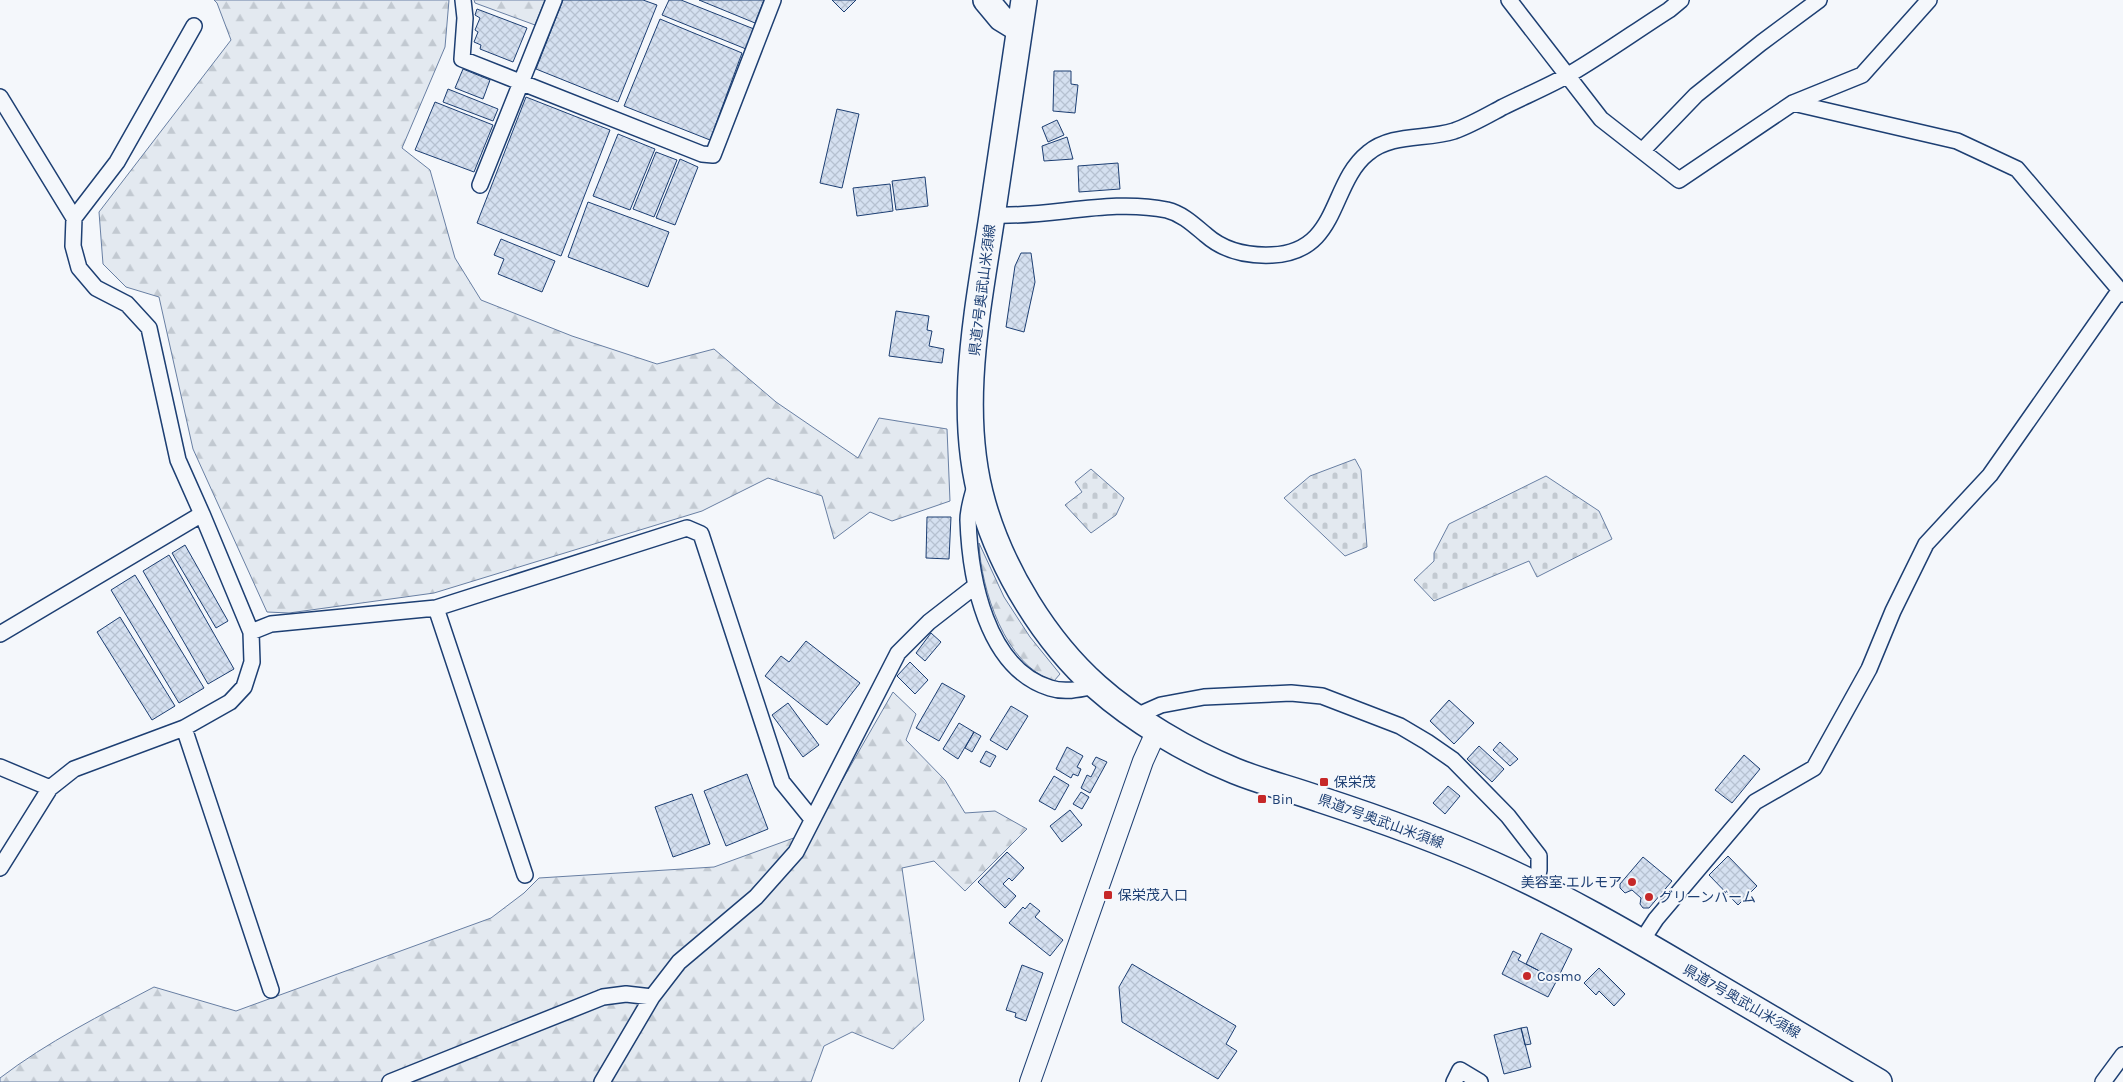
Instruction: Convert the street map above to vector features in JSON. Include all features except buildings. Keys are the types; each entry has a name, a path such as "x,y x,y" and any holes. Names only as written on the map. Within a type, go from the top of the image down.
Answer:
{"main road":[{"path":"986,0 1001,18 1020,29"},
{"name":"県道7号奥武山米須線","path":"1024,0 974,333 971,396 972,435 982,502 1010,573 1051,636 1096,686 1136,716 1194,752 1236,771 1360,812 1492,864 1536,885 1641,942 1879,1082"}],"street":[{"path":"463,0 465,18 462,59 702,154 713,155 773,0"},
{"path":"480,185 554,0"},
{"path":"1508,0 1601,119 1679,180 1794,103 1862,75 1929,0"},
{"path":"992,215 1018,216 1087,209 1138,207 1169,211 1192,222 1222,247 1246,254 1273,255 1290,252 1306,245 1323,230 1346,183 1360,159 1369,151 1396,140 1454,131 1568,75 1669,10 1681,0"},
{"path":"1642,151 1696,95 1761,42 1819,0"},
{"path":"74,218 117,162 194,26"},
{"path":"0,97 74,218 73,246 79,268 96,288 128,304 149,328 178,460 251,632 252,662 244,687 230,702 184,728 74,769 50,788 0,868"},
{"path":"1641,942 1656,919 1755,802 1814,768 1869,669 1893,611 1926,544 1990,475 2121,292 2017,169 1956,141 1794,103"},
{"path":"977,472 968,518 974,587 994,640 1008,660 1020,672 1051,689 1066,691 1096,686"},
{"path":"0,632 202,514"},
{"path":"251,632 271,624 436,608 687,528 701,534 782,782 812,819"},
{"path":"602,1082 652,997 679,962 756,897 796,852 898,653 929,622 974,587"},
{"path":"436,608 525,875"},
{"path":"1136,716 1162,705 1204,697 1291,693 1322,696 1392,723 1427,742 1453,760 1508,816 1538,856 1539,870 1536,885"},
{"path":"184,728 271,990"},
{"path":"1030,1082 1144,761 1157,730"},
{"path":"0,767 50,788"},
{"path":"390,1082 603,997 626,994 652,997"},
{"path":"2103,1082 2123,1055"},
{"path":"1454,1082 1460,1070 1480,1082"}],"green space":[{"path":"214,0 449,0 445,47 402,148 430,170 455,258 481,300 572,336 657,364 714,349 776,402 858,458 879,418 947,429 950,501 892,521 870,512 834,539 822,496 768,478 702,511 434,593 289,613 267,612 193,449 159,297 126,287 103,264 99,212 231,40 217,3"},
{"path":"474,0 545,0 535,25 475,3"},
{"path":"1355,459 1361,470 1367,547 1345,556 1284,498 1310,476"},
{"path":"1091,469 1124,498 1116,515 1091,533 1065,505 1082,492 1075,482"},
{"path":"1546,476 1599,511 1612,539 1537,577 1529,561 1434,601 1414,580 1434,561 1434,553 1449,524"},
{"path":"979,543 1004,597 1030,637 1060,674 1054,681 1037,673 1022,660 1009,643 991,603 981,562"},
{"path":"893,692 916,714 906,740 945,780 965,813 995,811 1027,829 965,891 934,861 902,868 924,1020 893,1049 852,1032 824,1046 811,1082 0,1082 0,1078 55,1041 154,987 236,1011 491,918 524,893 539,878 714,867 813,831"}],"place":[{"name":"保栄茂","path":"1324,782"},
{"name":"Bin","path":"1262,799"},
{"name":"美容室 エルモア","path":"1632,882"},
{"name":"保栄茂入口","path":"1108,895"},
{"name":"グリーンバーム","path":"1649,897"},
{"name":"Cosmo","path":"1527,976"}]}
